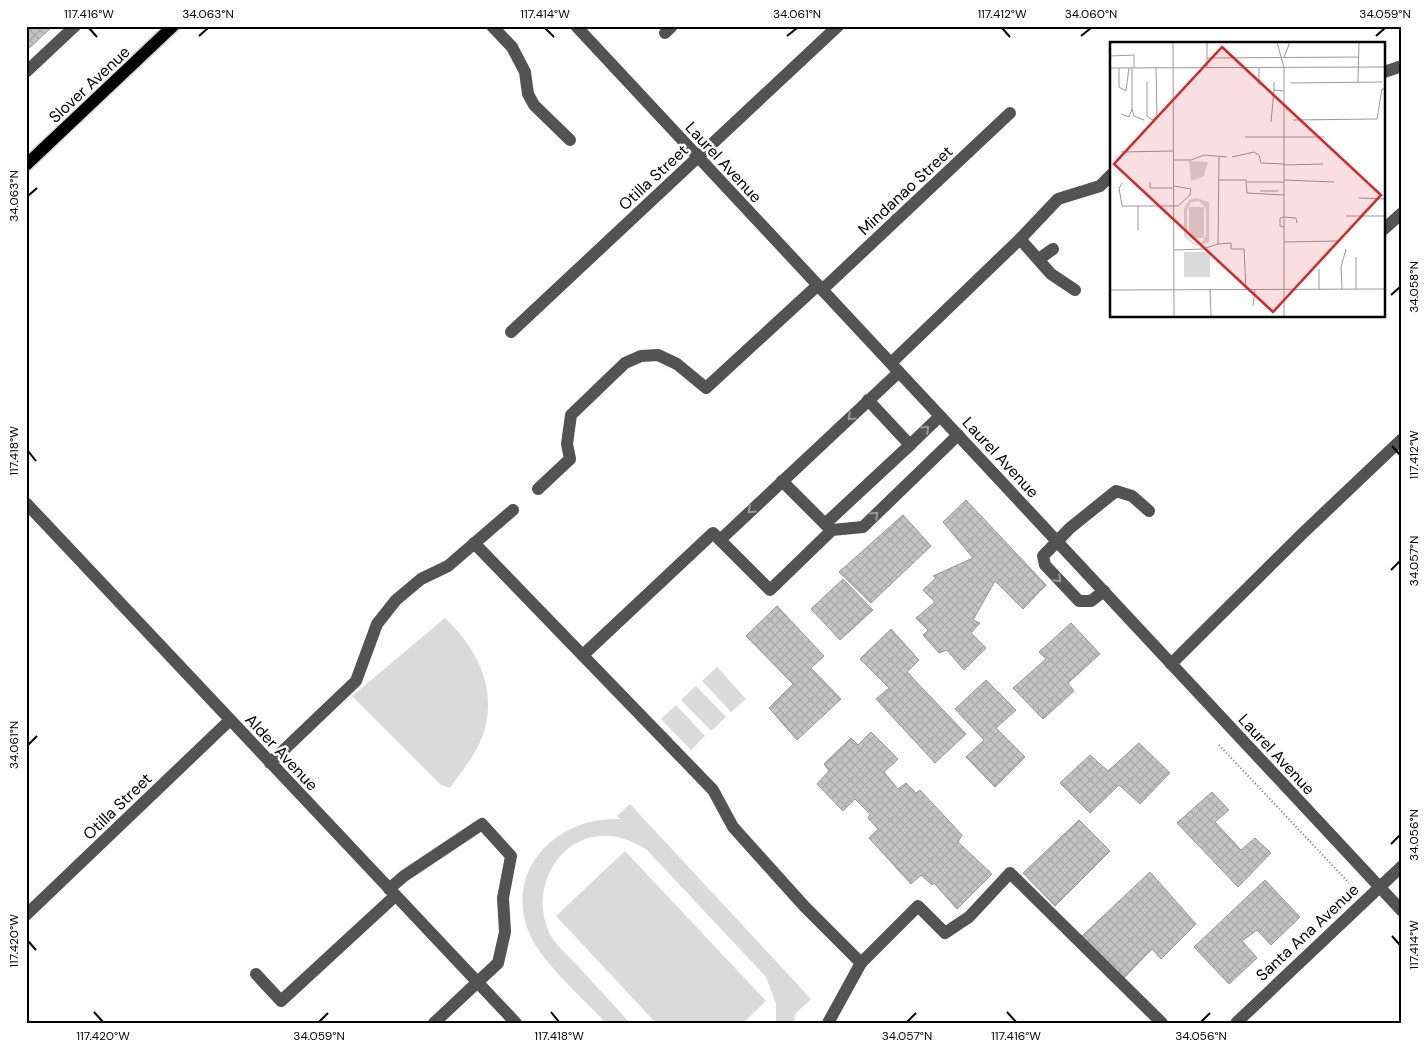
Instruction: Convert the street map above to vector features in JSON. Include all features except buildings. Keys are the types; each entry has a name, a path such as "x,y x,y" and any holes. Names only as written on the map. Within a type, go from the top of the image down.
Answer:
{"main road":[{"name":"Slover Avenue","path":"26,165 173,26"}],"street":[{"path":"26,72 75,26"},
{"path":"492,26 517,55 526,72 528,94 534,105 570,140"},
{"name":"Laurel Avenue","path":"576,26 697,158 821,287 1402,911"},
{"name":"Otilla Street","path":"511,332 838,26"},
{"path":"1386,71 1402,66"},
{"name":"Mindanao Street","path":"538,489 570,459 567,444 571,416 625,363 641,356 658,355 677,364 706,388 821,287 1010,113"},
{"path":"720,540 868,400 895,367 1058,199 1100,186 1110,176"},
{"path":"1386,227 1402,213"},
{"path":"1020,239 1051,274 1074,290"},
{"path":"1039,259 1053,249"},
{"path":"868,400 910,445"},
{"path":"583,655 713,533 770,590 828,527 940,416"},
{"path":"782,481 828,527 863,527 958,435"},
{"path":"1171,664 1302,534 1402,439"},
{"path":"1104,591 1091,601 1079,600 1045,565 1043,556 1070,528 1116,491 1132,496 1149,511"},
{"name":"Alder Avenue","path":"26,503 516,1023"},
{"path":"270,763 356,682 377,624 396,600 421,579 448,566 513,510"},
{"path":"474,543 712,790 733,827 805,907 861,963"},
{"name":"Otilla Street","path":"26,915 230,720"},
{"path":"256,974 281,1002 392,893 404,876 482,824 511,856 503,898 505,932 502,950 498,964 434,1023"},
{"name":"Santa Ana Avenue","path":"1242,1021 1402,866"},
{"path":"828,1023 861,963 918,906 945,933 968,917 1010,873 1162,1023"}],"path":[{"path":"1219,745 1349,883"}],"shaded area":[{"path":"445,618 467,643 475,657 482,671 488,702 487,718 477,749 450,788 441,785 352,696"},
{"path":"717,667 746,699 731,712 702,681"},
{"path":"696,686 726,717 711,731 681,700"},
{"path":"676,705 705,736 691,750 661,719"},
{"path":"630,804 811,999 795,1014 794,1023 776,1023 776,1004 766,977 646,849 620,838 610,836 592,837 576,843 563,853 553,866 546,882 543,898 544,915 554,941 630,1023 606,1023 566,982 537,948 531,937 524,913 523,891 529,871 540,853 555,838 574,827 596,821 620,819 617,816"},
{"path":"625,851 766,1001 743,1023 656,1023 556,916"}]}
